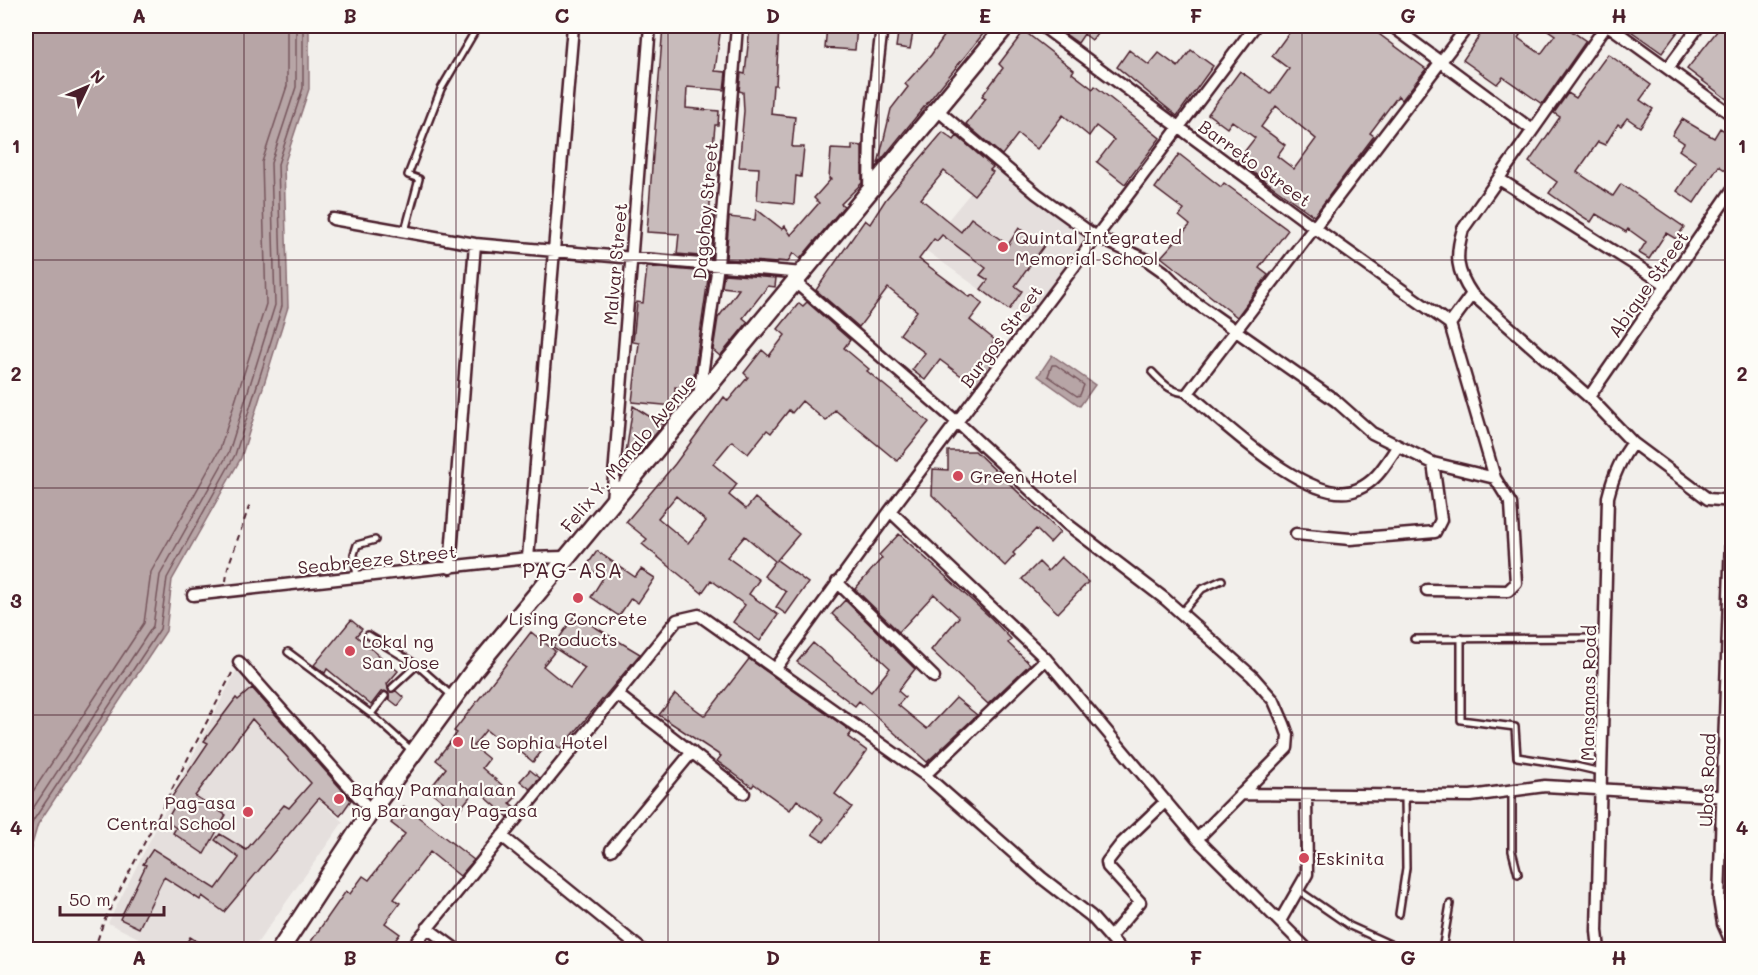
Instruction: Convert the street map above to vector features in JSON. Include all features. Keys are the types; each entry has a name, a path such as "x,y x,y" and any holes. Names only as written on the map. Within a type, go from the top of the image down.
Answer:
{"main road":[{"name":"Felix Y. Manalo Avenue","path":"280,950 371,811 454,697 565,557 612,505 1006,26"}],"street":[{"path":"528,558 573,26"},
{"name":"Malvar Street","path":"612,505 650,26"},
{"name":"Dagohoy Street","path":"699,399 718,265 737,26"},
{"path":"869,191 870,130 882,26"},
{"name":"Barreto Street","path":"1042,26 1315,228 1450,324"},
{"name":"Burgos Street","path":"776,668 837,582 1095,236 1255,26"},
{"path":"1392,26 1531,129"},
{"path":"1398,446 1374,480 1356,491 1338,494 1306,482 1278,467 1188,393 1468,26"},
{"path":"1732,115 1608,26 1531,129 1463,230 1456,262 1461,278 1472,294 1589,397 1633,443 1708,499 1732,501"},
{"path":"1668,68 1699,26"},
{"path":"936,109 1037,194 1095,236 1147,260 1164,272 1192,300 1336,401 1372,433 1433,463 1495,478"},
{"path":"1499,179 1668,285"},
{"name":"Abique Street","path":"1589,397 1732,190"},
{"path":"333,219 476,244 553,252 633,256 718,265 799,278 1066,524 1180,613 1252,676 1274,701 1288,735 1287,748 1197,839"},
{"path":"450,568 476,244"},
{"path":"1427,590 1508,591 1516,583 1511,504 1495,478 1450,324 1472,294"},
{"name":"Mansanas Road","path":"1599,950 1597,931 1603,773 1608,497 1620,462 1633,443"},
{"path":"1296,534 1350,539 1435,532 1441,520 1433,463"},
{"name":"Ubas Road","path":"1732,507 1728,797 1719,899 1723,924 1732,944"},
{"path":"890,511 1046,659 1197,839 1308,949"},
{"name":"Seabreeze Street","path":"193,595 357,579 528,558 565,557"},
{"path":"837,582 934,677"},
{"path":"410,950 677,620 699,615 925,775 1042,878 1091,916 1121,950"},
{"path":"925,775 1046,659"},
{"path":"238,662 371,811"},
{"path":"618,695 744,793"},
{"path":"612,850 692,752"},
{"path":"1241,794 1471,796 1545,786 1728,797"},
{"path":"1280,921 1306,874 1306,796"},
{"path":"1110,937 1140,902 1108,867 1107,862 1121,844 1166,801"},
{"path":"502,836 642,950"},
{"path":"427,928 457,950"}],"lane":[{"path":"405,231 419,179 408,176 441,89 478,26"},
{"path":"1152,372 1168,388 1179,393 1188,393"},
{"path":"357,579 354,554 357,545 375,540"},
{"path":"1180,613 1202,589 1222,580"},
{"path":"368,635 417,665 454,697"},
{"path":"1461,638 1461,720 1515,727 1516,757 1575,766 1603,773"},
{"path":"1414,639 1605,638"},
{"path":"288,652 371,714 412,752"},
{"path":"392,688 417,665"},
{"path":"371,714 385,696"},
{"path":"1512,790 1512,851 1518,874"},
{"path":"1400,914 1406,868 1405,797"},
{"path":"1298,890 1350,926 1403,950"},
{"path":"1442,950 1450,904"}],"path":[{"path":"225,591 228,567 251,501"},
{"path":"94,950 104,921 238,662"}],"shaded area":[{"name":"Quintal Integrated Memorial School","path":"994,168 1084,238 1082,244 1024,321 924,249 986,174"},
{"name":"Pag-asa Central School","path":"238,667 339,779 321,802 343,822 253,949 161,949 108,923"}],"water":[{"path":"26,26 309,26 309,89 284,165 288,307 241,458 172,580 166,631 38,824 26,865"},
{"path":"1052,355 1095,385 1080,406 1038,376"}],"building":[{"path":"663,26 721,26 715,71 726,72 724,90 687,87 686,108 719,111 718,125 715,125 710,180 710,214 714,216 711,257 677,254 679,234 647,232"},
{"path":"750,26 779,26 776,85 773,85 771,114 795,117 792,147 804,147 801,177 796,176 794,204 757,200 759,168 739,167 744,111 743,92 739,91 741,73 745,74"},
{"path":"827,26 857,26 855,50 825,48"},
{"path":"899,26 914,27 910,49 896,47"},
{"path":"951,26 970,26 983,34 878,164 891,109 908,87 905,84 931,55"},
{"path":"1054,26 1102,26 1092,40 1084,34 1078,43"},
{"path":"1294,26 1368,26 1426,69 1402,100 1398,96 1370,133 1374,136 1314,216 1237,161 1255,138 1232,121 1227,128 1208,114 1240,71 1271,94 1289,69 1272,56","holes":["1276,106 1316,139 1294,169 1277,156 1285,145 1261,127"]},
{"path":"1486,26 1526,26 1518,38 1541,54 1555,35 1542,26 1564,26 1586,41 1542,104 1503,77 1497,84 1463,60"},
{"path":"1624,26 1682,26 1662,53"},
{"path":"1721,26 1732,26 1732,103 1687,69"},
{"path":"1024,31 1074,70 1072,73 1093,89 1095,86 1160,138 1125,184 1097,162 1114,140 1096,126 1089,136 1063,115 1037,149 1018,134 1002,155 966,124 986,98 982,96 1003,68 999,64"},
{"path":"1129,50 1149,65 1159,53 1178,67 1191,50 1213,66 1177,116 1117,67"},
{"path":"1608,54 1651,85 1640,100 1653,109 1640,127 1627,118 1621,126 1618,124 1605,145 1598,142 1577,172 1613,196 1621,184 1684,227 1676,239 1666,233 1649,259 1639,253 1646,242 1628,229 1626,232 1596,214 1591,222 1549,193 1557,182 1529,162 1560,117 1554,113 1568,93 1576,98"},
{"path":"1682,119 1714,138 1720,128 1732,136 1732,175 1719,166 1694,203 1677,191 1696,162 1679,150 1684,143 1672,135"},
{"path":"943,132 954,140 957,136 993,167 990,170 993,172 974,195 944,171 921,199 961,232 971,218 1008,245 1019,228 1044,246 1015,286 1022,291 1009,310 981,289 988,280 980,275 986,268 942,235 937,241 934,239 919,259 970,297 972,295 983,303 970,320 995,340 988,349 998,356 975,386 940,360 925,380 912,370 925,353 900,334 917,311 888,288 859,327 816,290 865,220 870,224 886,199"},
{"path":"852,145 862,146 862,183 841,204 844,206 800,259 793,253 788,262 778,261 777,263 726,259 729,217 755,220 756,209 782,229 785,226 791,235 819,203 814,198 831,179 829,179 831,149 852,150"},
{"path":"1179,154 1221,187 1224,183 1288,230 1259,268 1268,275 1237,317 1161,257 1190,225 1179,216 1184,210 1155,188"},
{"path":"647,267 709,272 692,389 675,387 674,406 632,402 639,343 633,342 637,302 643,303"},
{"path":"724,274 776,278 775,287 768,286 743,318 748,322 720,356 713,350 718,318 739,289 722,287"},
{"path":"807,302 850,340 844,348 869,369 867,371 929,422 897,461 835,410 826,421 802,401 792,413 789,410 771,433 767,430 748,454 732,441 713,464 737,484 729,495 746,509 755,498 799,534 777,560 808,583 786,614 776,607 786,592 764,576 775,561 745,536 727,557 759,580 749,594 778,615 760,641 733,622 745,605 711,580 702,593 642,544 647,539 626,522 675,464 724,397 728,401 748,377 744,373 762,350 769,356 785,335 778,329 799,303 803,306","holes":["676,496 706,521 688,543 658,518"]},
{"path":"633,406 663,425 623,473"},
{"path":"948,451 975,451 1060,532 1050,543 1036,529 1013,553 1015,555 1005,566 932,495 933,469 948,470"},
{"path":"899,534 991,618 1011,639 1008,643 1030,664 988,704 931,650 959,617 934,594 899,632 855,589 882,558 879,555"},
{"path":"597,551 635,577 641,569 655,578 638,603 631,598 619,616 591,597 603,578 586,567"},
{"path":"1061,557 1088,582 1058,613 1022,579 1039,562 1048,571"},
{"path":"845,600 915,669 898,691 905,697 898,705 927,729 956,698 977,715 927,762 859,701 855,706 797,662 813,643 871,692 890,668 832,614"},
{"path":"575,615 640,654 561,749 550,741 533,762 510,743 507,747 486,730 473,746 489,759 482,768 516,797 510,803 516,808 508,817 476,789 457,813 429,790 446,768 436,760 457,733 454,731 531,632 555,651 543,666 570,688 585,668 553,647"},
{"name":"Lokal ng San Jose","path":"351,620 362,629 356,636 398,671 387,684 389,692 396,691 404,698 398,706 389,699 389,694 385,691 381,692 371,705 327,669 325,673 314,665"},
{"path":"749,659 852,732 848,737 867,751 835,794 852,807 824,842 812,834 823,819 797,800 790,810 754,784 752,787 717,761 721,756 659,715 675,694 705,716"},
{"path":"252,688 351,800 340,816 319,798 224,912 202,896 200,900 164,877 139,928 120,919 146,865 143,864 153,849 216,889 239,858 215,840 220,834 246,850 284,805 289,808 311,783 252,719 195,796 226,815 204,854 173,833 176,828 166,821 177,802 171,798 208,743 204,741 236,698 238,700"},
{"path":"530,770 540,778 530,789 520,781"},
{"path":"404,806 474,860 460,876 430,852 394,899 400,903 385,923 400,934 388,950 369,950 355,944 350,950 305,950 346,891 350,894 363,876 369,880 405,834 391,823"},
{"path":"190,937 210,950 182,950"}],"place":[{"name":"Quintal Integrated Memorial School","path":"1003,247"},
{"name":"Green Hotel","path":"958,476"},
{"name":"Lising Concrete Products","path":"578,598"},
{"name":"Lokal ng San Jose","path":"350,651"},
{"name":"Le Sophia Hotel","path":"458,742"},
{"name":"Bahay Pamahalaan ng Barangay Pag-asa","path":"339,799"},
{"name":"Pag-asa Central School","path":"248,812"},
{"name":"Eskinita","path":"1304,858"}],"district":[{"name":"PAG-ASA","path":"573,569"}]}
